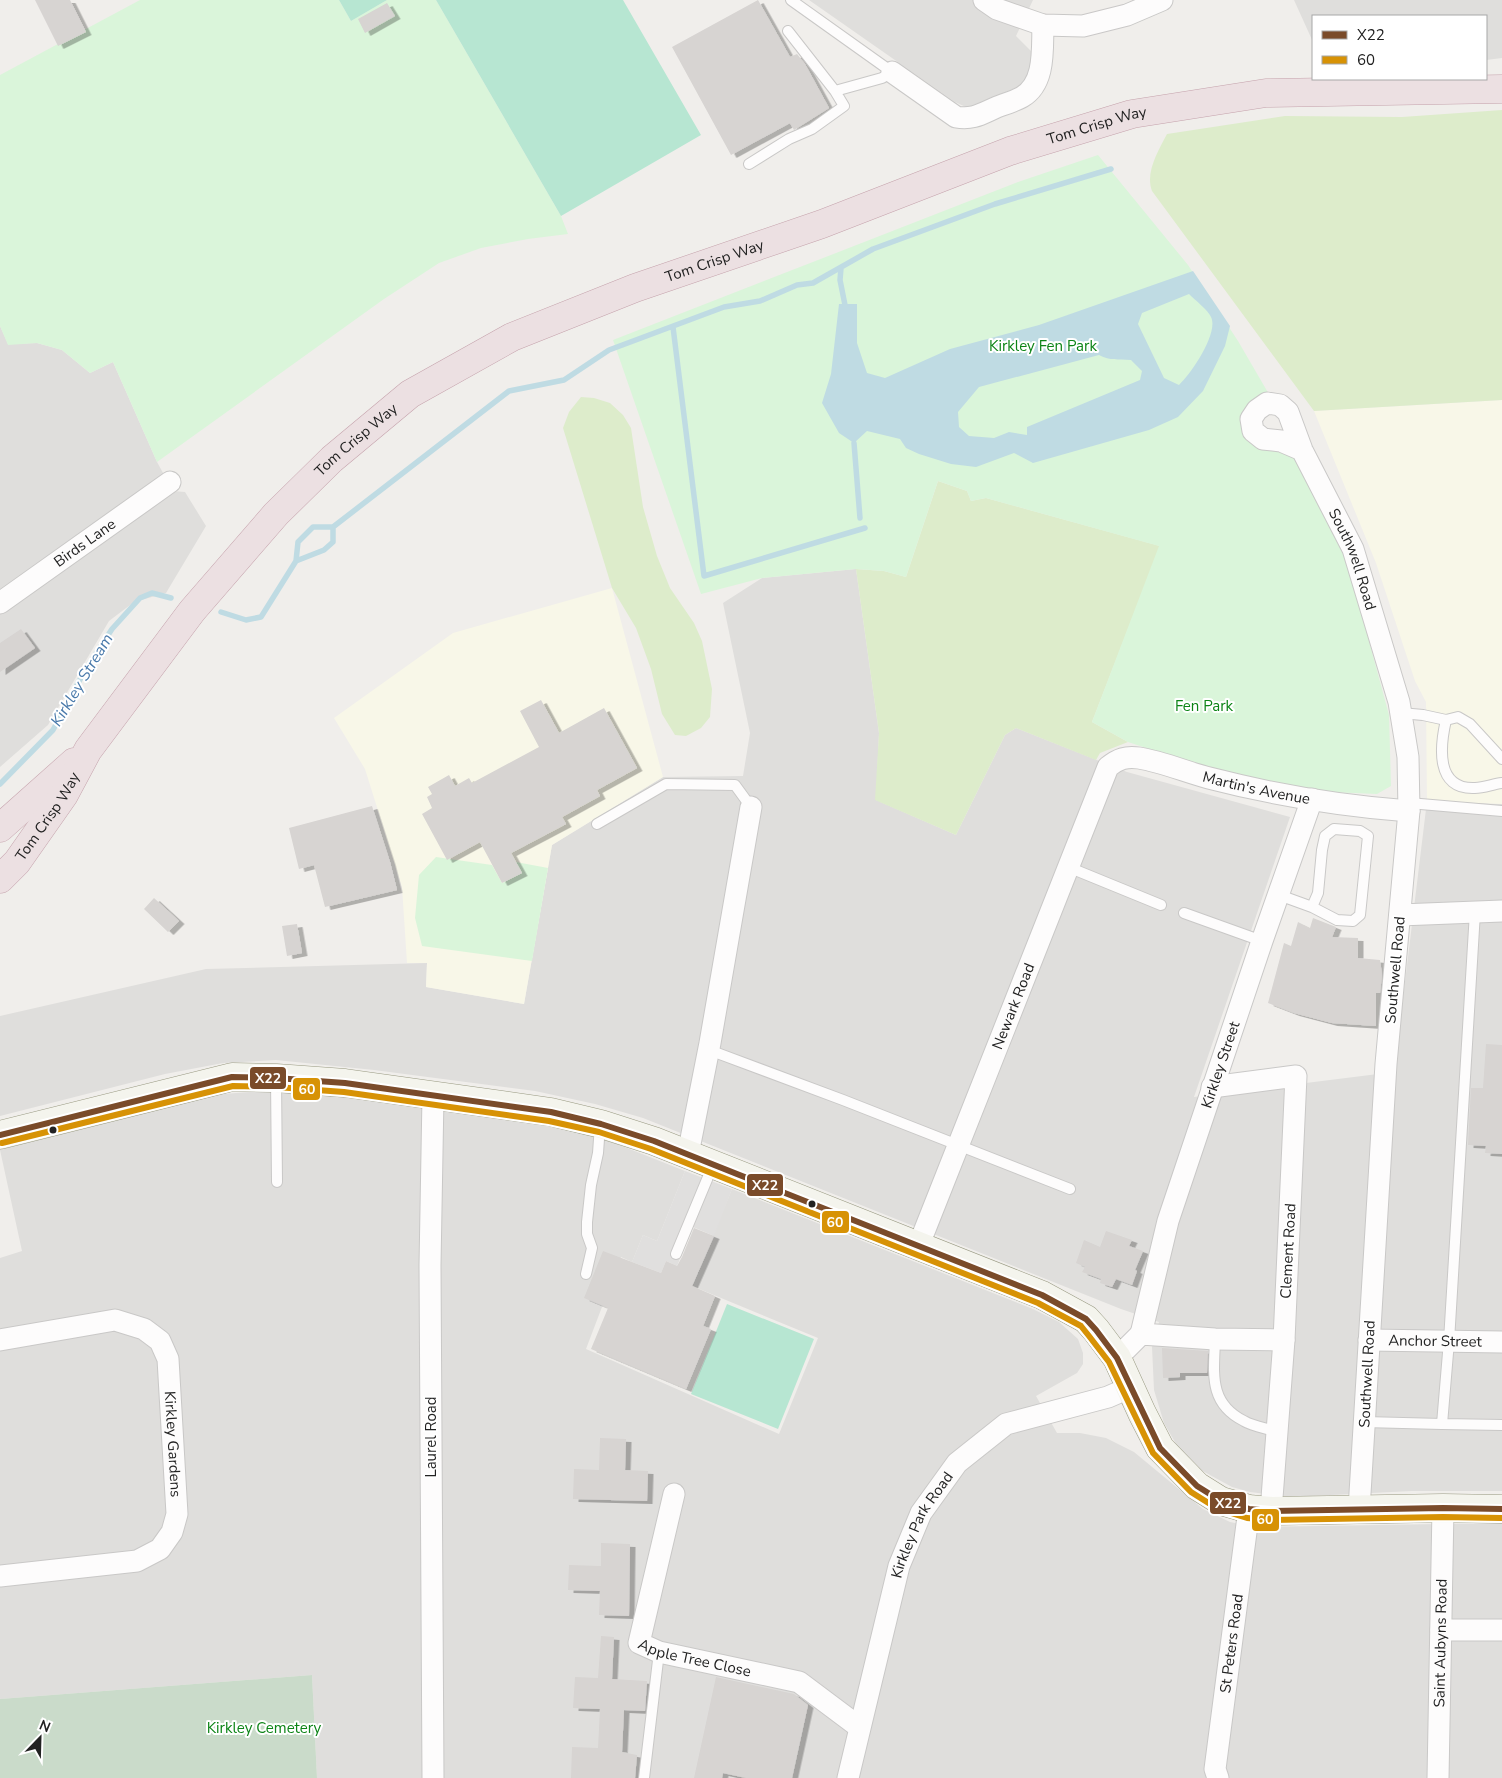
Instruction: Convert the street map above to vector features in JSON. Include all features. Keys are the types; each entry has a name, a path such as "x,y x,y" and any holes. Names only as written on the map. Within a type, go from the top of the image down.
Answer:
{"highway":[{"name":"Tom Crisp Way","path":"0,879 17,862 64,796 88,750 192,611 276,514 332,459 410,394 512,337 635,288 822,224 1010,151 1132,114 1266,93 1502,89"},
{"name":"Tom Crisp Way","path":"0,828 88,750"}],"street":[{"path":"984,0 997,9 1043,25 1083,26 1128,15 1162,0"},
{"path":"892,72 956,117 968,119 1023,96 1034,85 1040,73 1043,25"},
{"name":"Southwell Road","path":"1302,450 1353,549 1399,702 1408,757 1409,807 1386,1064 1360,1510"},
{"name":"Birds Lane","path":"0,603 170,482"},
{"name":"Martin's Avenue","path":"1108,766 1117,760 1127,757 1140,758 1209,778 1349,806 1409,807"},
{"name":"Newark Road","path":"918,1247 1108,766"},
{"name":"Kirkley Street","path":"1141,1334 1168,1221 1312,799"},
{"path":"688,1154 709,1050 751,807"},
{"path":"1400,915 1502,911"},
{"name":"Clement Road","path":"1212,1088 1296,1076 1278,1432 1260,1510"},
{"path":"0,1135 232,1077 346,1083 551,1112 600,1124 626,1131 714,1164 1042,1295 1086,1319 1117,1358 1160,1448 1197,1486 1221,1501 1260,1510 1502,1509"},
{"name":"Laurel Road","path":"433,1096 430,1265 433,1778"},
{"name":"Kirkley Gardens","path":"0,1340 115,1320 144,1329 160,1342 168,1359 177,1514 172,1532 160,1549 137,1561 0,1576"},
{"path":"1117,1358 1141,1334 1214,1339 1284,1340"},
{"name":"Anchor Street","path":"1369,1340 1502,1342"},
{"name":"Kirkley Park Road","path":"848,1778 899,1566 921,1513 957,1463 1006,1424 1108,1396 1131,1387"},
{"name":"Apple Tree Close","path":"674,1494 639,1643 659,1652 799,1682 859,1727"},
{"name":"Saint Aubyns Road","path":"1438,1778 1443,1508"},
{"name":"St Peters Road","path":"1218,1778 1215,1769 1260,1510"},
{"path":"1441,1630 1502,1630"}],"lane":[{"path":"791,0 892,72 882,78 835,91"},
{"path":"749,164 789,139 812,128 844,106 835,91 788,31"},
{"path":"1401,713 1446,720 1458,717 1470,724 1502,758"},
{"path":"1446,720 1442,765 1446,775 1454,782 1475,788 1502,783"},
{"path":"597,824 666,784 735,785 751,807"},
{"path":"1409,807 1502,811"},
{"path":"1279,895 1312,907 1337,920 1353,921 1360,915 1368,836 1360,831 1334,829 1325,836 1318,893 1312,907"},
{"path":"1068,867 1162,905"},
{"path":"1442,1424 1450,1341 1474,912"},
{"path":"1184,914 1262,941"},
{"path":"709,1050 1070,1189"},
{"path":"276,1078 277,1182"},
{"path":"586,1274 592,1248 587,1234 587,1222 591,1185 598,1152 600,1124"},
{"path":"676,1254 714,1164"},
{"path":"1214,1339 1214,1383 1222,1404 1244,1421 1278,1432"},
{"path":"1364,1422 1502,1425"},
{"path":"644,1778 659,1652"}],"shaded area":[{"path":"809,0 1033,0 1016,36 1031,51 1032,69 1022,85 968,108 955,102"},
{"path":"1294,0 1502,0 1502,58 1487,60 1487,15 1312,15 1312,40"},
{"path":"0,326 8,344 37,343 62,350 90,373 113,362 157,462 173,491 185,492 206,526 166,593 134,602 109,621 48,725 0,767"},
{"path":"1502,400 1502,804 1427,801 1426,702 1415,681 1376,563 1314,411"},
{"path":"856,569 879,733 876,800 956,835 1005,735 1016,728 1127,772 1290,817 1194,1097 1394,1072 1427,801 1502,804 1502,1491 1412,1491 1290,1497 1250,1492 1232,1487 1199,1469 1179,1449 1164,1423 1154,1390 1152,1347 1159,1322 1121,1309 643,1118 595,1104 535,1091 374,1070 276,1060 223,1063 165,1074 0,1116 0,1016 206,969 427,963 426,987 524,1004 552,845 663,777 743,776 750,733 723,603 762,578"},
{"path":"612,588 663,777 552,845 524,1004 426,987 427,963 407,963 402,887 365,769 334,718 453,633"},
{"path":"261,1091 337,1096 473,1113 579,1132 607,1140 685,1171 657,1241 643,1235 632,1262 621,1257 586,1349 779,1434 818,1338 692,1286 732,1189 1033,1309 1059,1322 1078,1339 1083,1353 1083,1364 1077,1373 1036,1396 1057,1433 1080,1433 1106,1438 1134,1452 1203,1509 1230,1522 1255,1527 1502,1523 1502,1778 317,1778 312,1675 0,1699 0,1258 22,1251 0,1150 111,1118 210,1095"},
{"path":"685,1171 732,1189 714,1236 693,1227 677,1266 666,1261 661,1273 632,1262 643,1235 657,1241"}],"green space":[{"path":"140,0 339,0 351,21 387,0 436,0 561,216 568,234 481,248 439,263 384,299 157,462 113,362 90,373 62,350 37,343 8,345 0,326 0,75"},
{"path":"339,0 387,0 351,21"},
{"path":"436,0 623,0 701,135 561,216"},
{"path":"1502,110 1502,400 1314,411 1152,191 1150,184 1151,170 1167,134 1285,116 1402,117"},
{"name":"Kirkley Fen Park","path":"1098,155 1188,265 1238,341 1270,396 1244,417 1294,454 1346,556 1389,715 1391,786 1377,794 1330,792 1228,775 1128,742 1092,722 1159,546 986,498 971,501 967,491 938,481 906,577 884,571 856,569 762,578 701,594 613,340 1018,182"},
{"path":"581,397 594,398 610,403 623,415 631,428 643,507 657,556 670,588 694,623 702,641 712,689 710,717 701,728 686,736 675,735 662,714 651,669 636,628 612,588 563,428 569,412"},
{"path":"938,481 967,491 971,501 986,498 1160,546 1092,722 1128,742 1100,753 1096,760 1016,728 1005,735 956,835 875,800 879,733 856,569 884,571 906,577"},
{"path":"436,857 492,865 502,883 522,873 516,862 548,868 532,961 422,946 415,918 419,875"},
{"path":"727,1304 814,1339 778,1429 691,1394"},
{"name":"Kirkley Cemetery","path":"312,1675 317,1778 0,1778 0,1699"}],"water":[{"path":"1193,271 1230,326 1225,346 1203,391 1178,417 1149,430 1033,463 1014,453 976,467 951,464 906,448 900,439 867,431 854,443 839,433 822,403 831,374 839,304 857,304 857,343 867,373 885,378 950,349 1039,325","holes":["1189,294 1209,314 1212,324 1208,343 1197,363 1179,385 1164,378 1138,324 1142,313","1099,355 1111,359 1131,360 1142,371 1140,380 1027,427 1027,435 1009,432 994,438 969,436 959,427 958,412 979,387"]}],"building":[{"path":"35,0 70,0 86,32 58,46"},
{"path":"758,0 790,57 797,54 805,64 829,108 794,130 790,123 731,155 672,47"},
{"path":"387,3 395,16 365,33 358,19"},
{"path":"21,629 35,648 0,672 0,643"},
{"path":"541,700 559,733 604,708 637,768 597,790 600,796 562,817 566,824 511,853 522,873 502,883 480,842 447,860 422,814 432,808 427,797 432,794 428,787 449,775 455,786 469,778 472,783 539,747 520,711"},
{"path":"372,806 397,890 325,907 314,865 299,869 289,828"},
{"path":"154,898 179,921 168,932 144,909"},
{"path":"1313,918 1336,927 1332,937 1358,938 1358,958 1380,960 1382,975 1380,993 1376,993 1376,1026 1332,1023 1294,1013 1268,1003 1284,943 1291,946 1298,922 1310,928"},
{"path":"297,924 302,953 287,956 282,926"},
{"path":"1486,1044 1502,1045 1502,1154 1485,1153 1486,1146 1468,1145 1471,1088 1483,1088"},
{"path":"694,1228 714,1236 692,1286 715,1296 703,1326 711,1329 686,1389 591,1349 608,1308 584,1298 603,1251 661,1273 666,1261 677,1266"},
{"path":"1106,1231 1132,1240 1129,1246 1143,1251 1135,1270 1137,1271 1132,1285 1116,1279 1112,1287 1100,1283 1101,1279 1082,1272 1085,1267 1076,1263 1084,1240 1100,1247"},
{"path":"1162,1348 1208,1351 1207,1373 1180,1373 1180,1377 1163,1378"},
{"path":"600,1438 626,1439 625,1470 648,1471 647,1501 573,1499 574,1469 599,1470"},
{"path":"601,1543 630,1544 629,1616 599,1615 600,1591 568,1590 569,1565 601,1566"},
{"path":"601,1636 614,1637 612,1679 647,1681 645,1711 624,1710 622,1752 637,1755 635,1778 571,1778 572,1747 598,1748 600,1709 573,1708 575,1677 598,1678"},
{"path":"716,1677 794,1694 808,1705 792,1778 746,1778 723,1773 722,1778 694,1778"}],"waterway":[{"path":"221,612 246,620 261,617 296,561 324,550 333,542 333,527 509,391 564,380 609,350 724,307 760,301 797,285 813,283 873,249 995,204 1111,169"},
{"path":"841,268 840,280 845,305"},
{"path":"673,327 704,576 865,528"},
{"path":"854,443 860,518"},
{"path":"296,561 298,542 313,527 333,527"},
{"name":"Kirkley Stream","path":"0,784 53,730 84,672 112,629 140,598 152,593 171,598"}],"transit line":[{"name":"X22","path":"0,1135 232,1077 345,1083 551,1112 601,1124 654,1141 1042,1295 1086,1319 1117,1358 1160,1448 1197,1486 1221,1501 1249,1509 1271,1511 1443,1508 1502,1509"},
{"name":"60","path":"2,1143 233,1086 344,1092 549,1121 599,1132 651,1149 1038,1303 1081,1326 1109,1362 1153,1453 1191,1492 1218,1509 1247,1518 1271,1520 1443,1517 1502,1518"}],"park label":[{"name":"Fen Park","path":"1204,706"}]}
